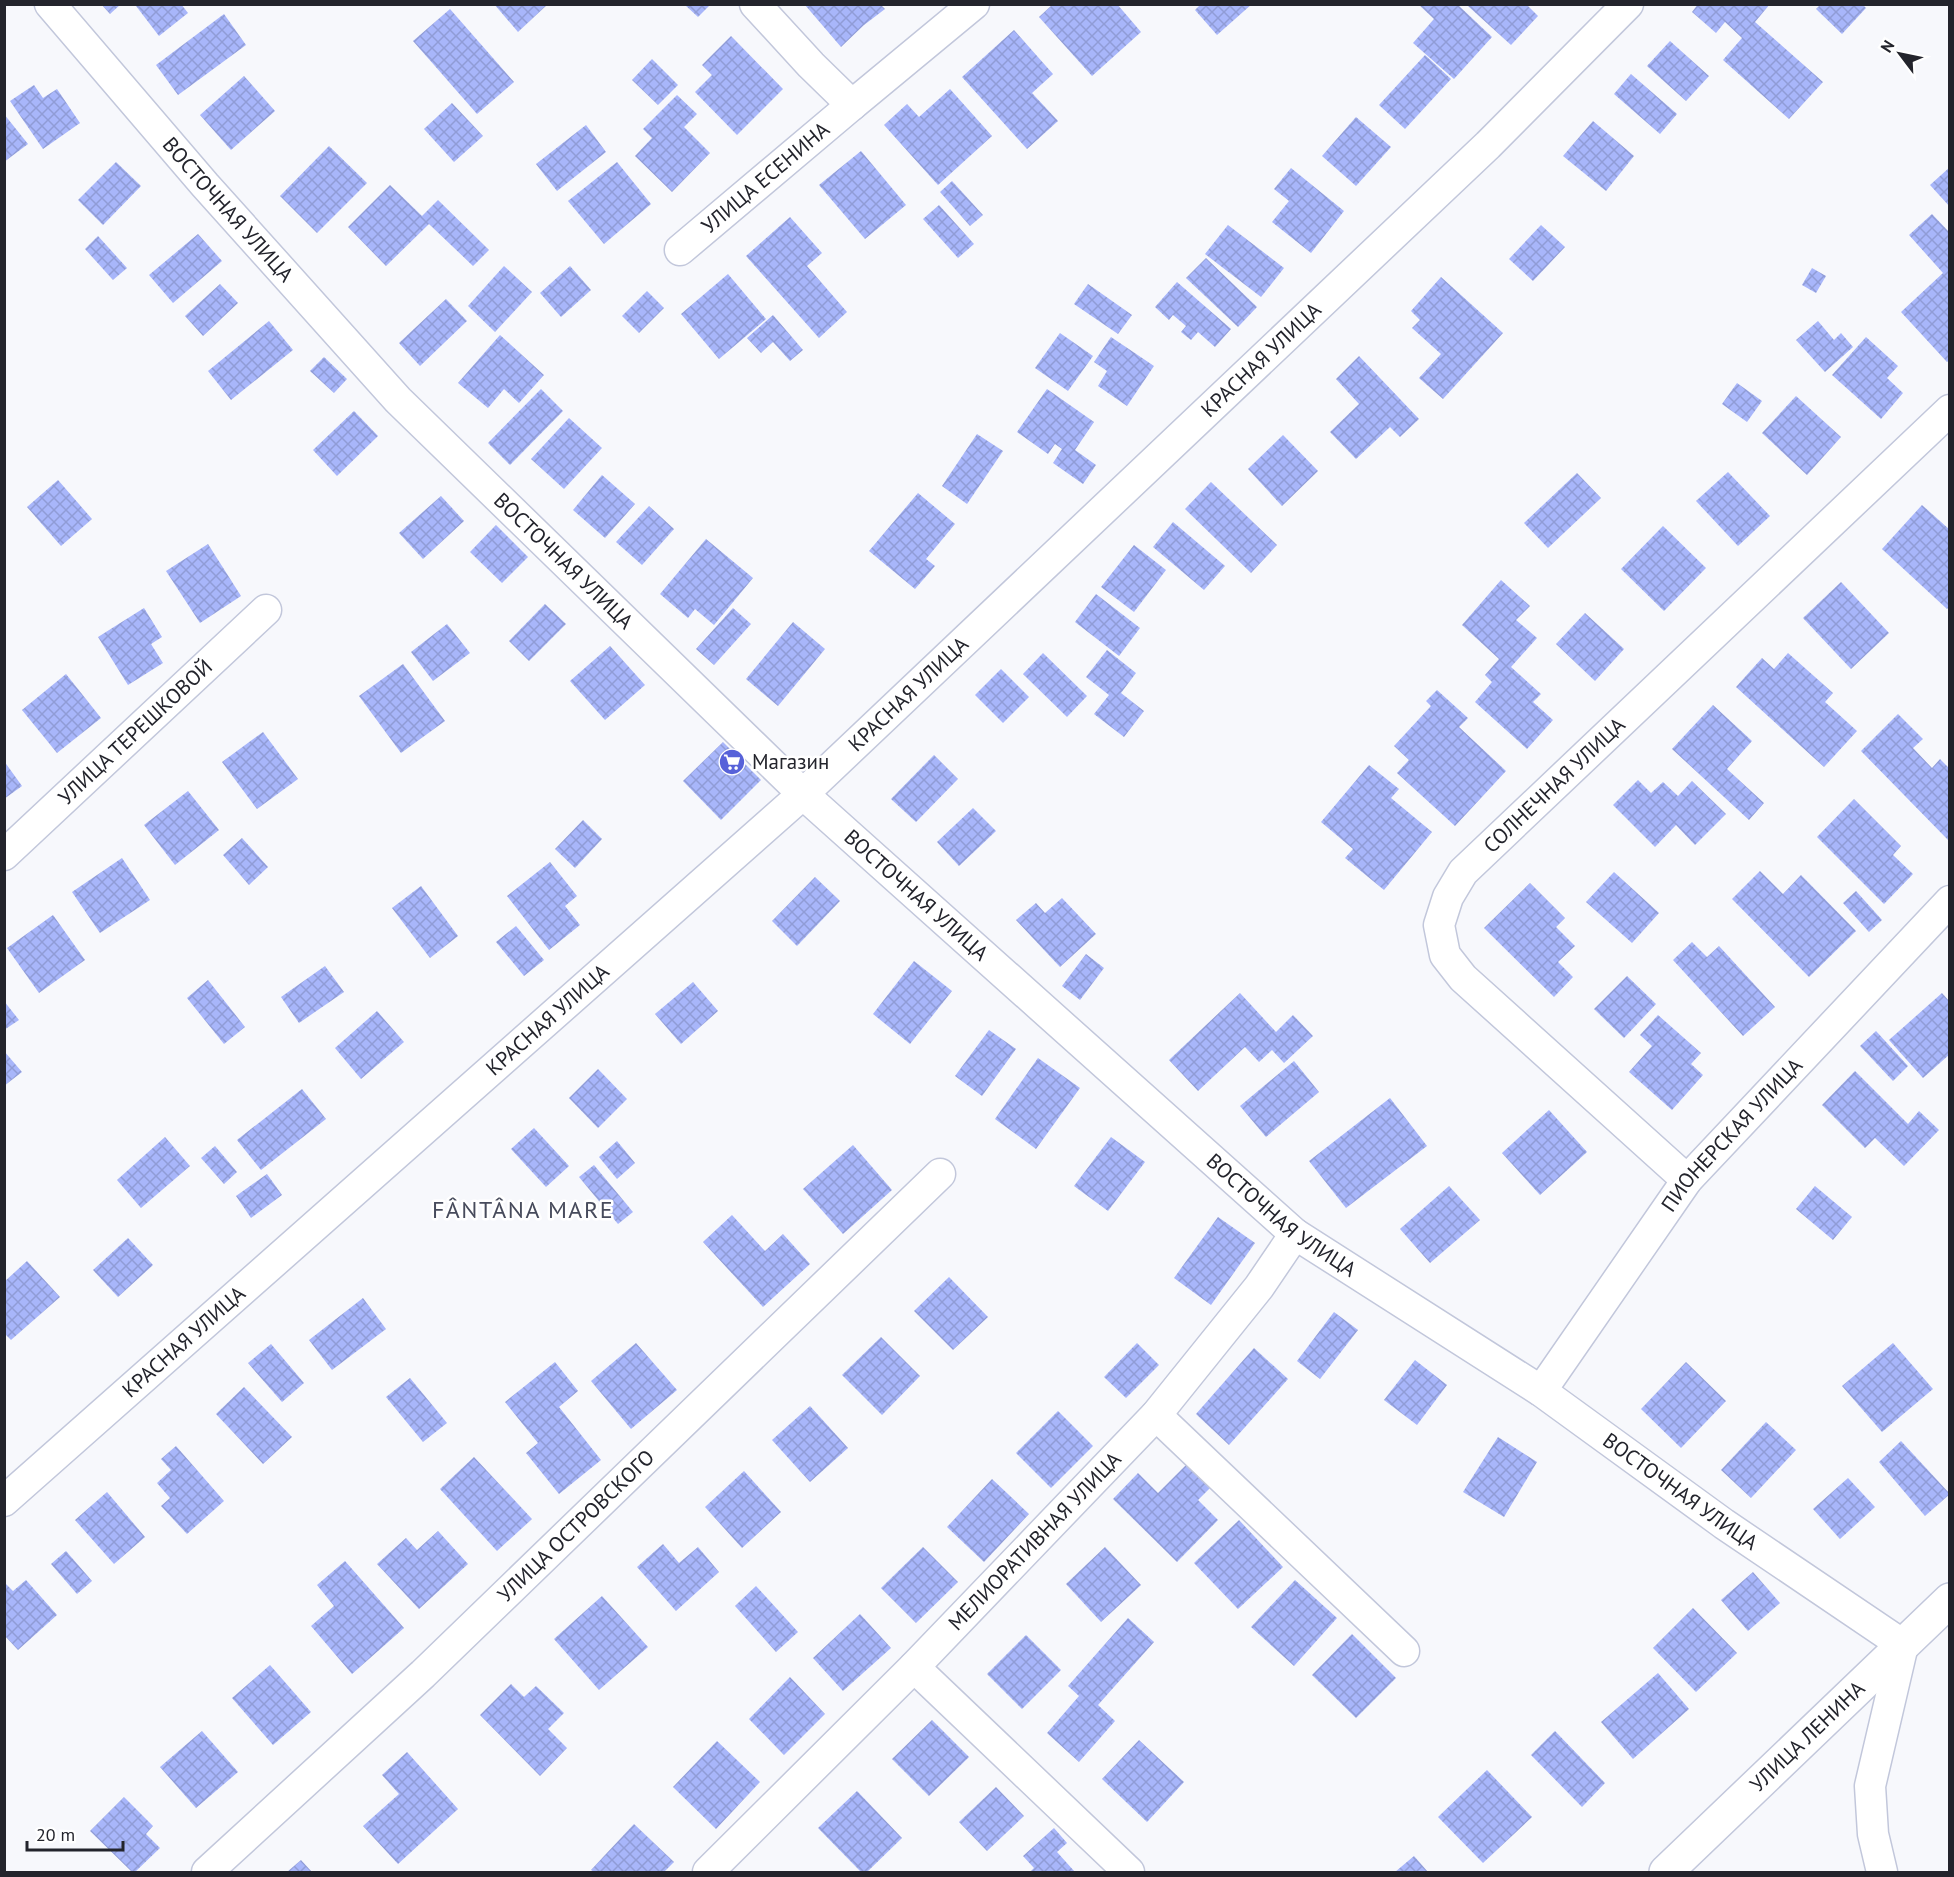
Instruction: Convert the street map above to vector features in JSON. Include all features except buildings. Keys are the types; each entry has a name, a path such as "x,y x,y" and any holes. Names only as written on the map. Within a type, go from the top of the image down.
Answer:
{"street":[{"name":"ВОСТОЧНАЯ УЛИЦА","path":"50,4 205,184 398,400 803,794 1295,1234 1541,1391 1724,1524 1903,1645"},
{"name":"УЛИЦА ЕСЕНИНА","path":"755,4 811,65 852,105"},
{"name":"УЛИЦА ЕСЕНИНА","path":"680,250 974,4"},
{"name":"КРАСНАЯ УЛИЦА","path":"4,1501 803,794 1488,145 1628,4"},
{"name":"СОЛНЕЧНАЯ УЛИЦА","path":"1687,1179 1462,978 1445,955 1439,925 1448,897 1463,872 1950,410"},
{"name":"УЛИЦА ТЕРЕШКОВОЙ","path":"4,855 266,610"},
{"name":"ПИОНЕРСКАЯ УЛИЦА","path":"1541,1391 1687,1179 1950,901"},
{"name":"УЛИЦА ОСТРОВСКОГО","path":"207,1872 431,1665 940,1174"},
{"name":"МЕЛИОРАТИВНАЯ УЛИЦА","path":"708,1872 914,1667 1156,1415 1259,1287 1295,1234"},
{"path":"1156,1415 1404,1651"},
{"name":"УЛИЦА ЛЕНИНА","path":"1666,1872 1950,1600"},
{"path":"1882,1872 1873,1834 1870,1786 1903,1645"},
{"path":"914,1667 1129,1872"}],"place":[{"name":"Магазин","path":"732,762"}],"district":[{"name":"FÂNTÂNA MARE","path":"523,1210"}]}
